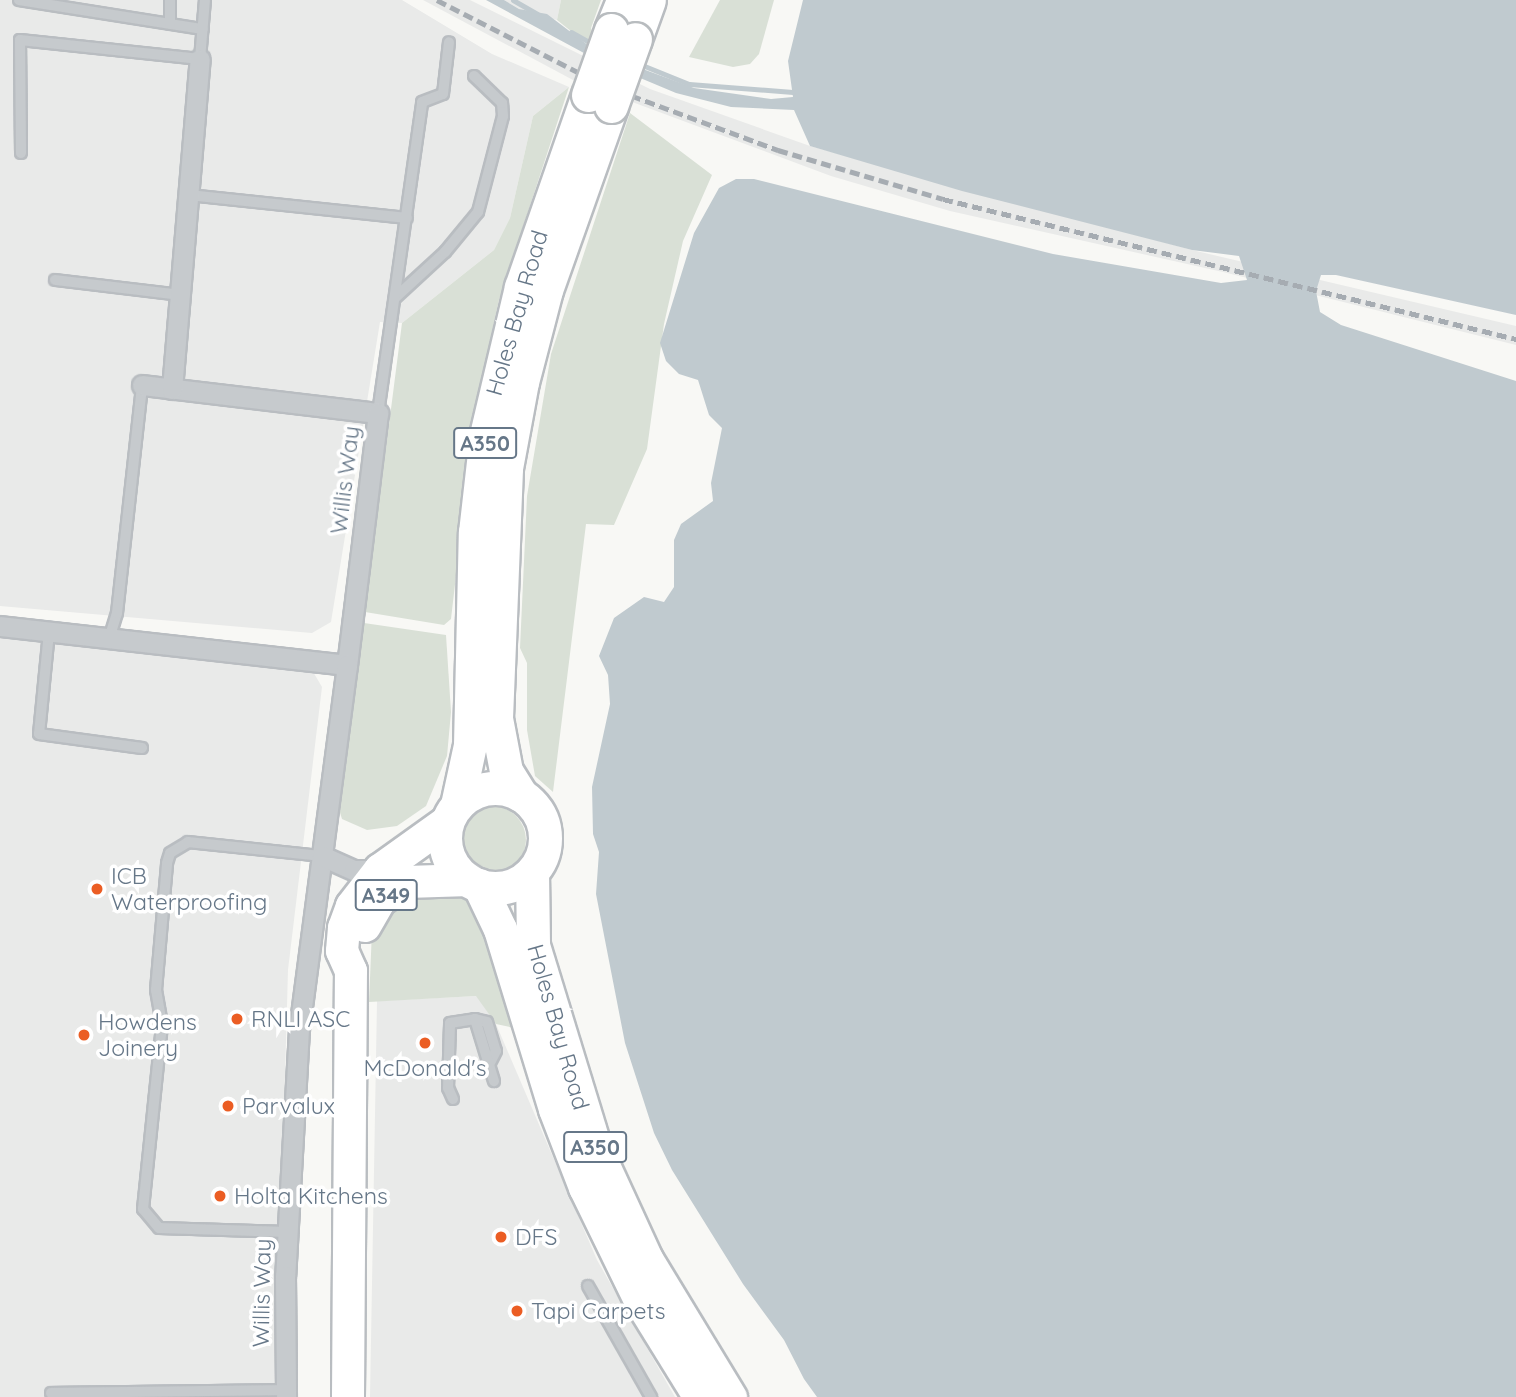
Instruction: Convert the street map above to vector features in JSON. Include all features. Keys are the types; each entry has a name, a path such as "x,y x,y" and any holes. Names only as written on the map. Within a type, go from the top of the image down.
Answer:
{"highway":[{"name":"Holes Bay Road","path":"522,795 506,771 496,718 506,468 543,301 599,101 623,23 649,0"},
{"name":"Holes Bay Road","path":"452,814 470,745 475,532 485,435 521,287 599,101"},
{"path":"508,789 522,795 544,825 544,850 532,872 507,886 473,882 448,855 452,814 481,790 508,789"},
{"name":"Holes Bay Road","path":"532,872 533,945 595,1148 646,1259 730,1397"},
{"name":"Holes Bay Road","path":"473,882 503,939 555,1109 586,1187 640,1300 700,1397"}],"main road":[{"name":"A349","path":"348,1397 351,971 342,951 344,928 352,906 380,870 452,814"},
{"name":"A349","path":"351,971 362,951 370,915 392,890 427,879 473,882"}],"street":[{"path":"172,389 200,59"},
{"name":"Willis Way","path":"142,385 378,413 299,1028 288,1233 286,1394"},
{"path":"0,626 346,665"},
{"path":"322,856 354,870 380,870"}],"lane":[{"path":"19,0 203,29"},
{"path":"170,0 170,24"},
{"path":"21,153 20,40 200,59 205,0"},
{"path":"378,413 422,102 443,94 449,42"},
{"path":"395,298 453,244 478,212 503,116 502,103 474,76"},
{"path":"188,195 407,218"},
{"path":"55,280 180,295"},
{"path":"110,639 117,613 142,385"},
{"path":"49,632 39,734 142,748"},
{"path":"288,1233 159,1228 143,1209 162,1024 156,990 165,876 170,853 188,842 322,856"},
{"path":"453,1099 448,1088 450,1023 475,1019 494,1081"},
{"path":"588,1286 651,1397"},
{"path":"51,1393 286,1394"}],"shaded area":[{"path":"0,0 402,0 492,54 569,87 533,116 510,218 494,250 402,323 380,322 331,622 312,633 0,606"},
{"path":"423,0 470,0 650,89 810,146 1192,250 1516,326 1516,345 1223,272 950,211 831,176 573,80"},
{"path":"486,0 504,0 519,9 547,14 597,52 694,88 771,99 793,97 788,61 803,0 1516,0 1516,315 1336,275 1321,275 1316,291 1320,312 1341,325 1516,381 1516,1397 817,1397 804,1379 784,1340 743,1284 672,1170 654,1133 625,1043 596,894 599,852 593,834 592,787 610,704 608,675 599,656 614,618 644,597 664,602 674,587 674,540 681,524 713,501 711,483 722,428 709,415 698,380 679,374 666,361 660,343 694,233 719,188 736,179 754,179 1053,254 1221,283 1247,280 1239,256 1192,250 962,191 810,146 794,110 731,107 676,93 595,59"},
{"path":"504,0 561,0 557,20 519,9"},
{"path":"561,0 601,0 591,28 597,52 557,20"},
{"path":"720,0 774,0 759,54 750,64 733,67 689,57"},
{"path":"569,87 499,300 476,403 451,619 444,625 365,612 402,323 494,250 510,218 533,116"},
{"path":"630,113 712,175 683,241 664,324 647,449 614,525 586,524 553,792 535,776 527,730 527,663 520,648 527,496 551,354"},
{"path":"364,623 446,635 451,712 447,756 426,806 397,826 367,830 342,819 337,803"},
{"path":"0,637 312,670 322,687 288,970 276,1397 0,1397"},
{"path":"492,806 505,809 516,816 523,827 526,840 523,853 516,864 505,871 492,874 479,871 468,864 461,853 458,840 461,827 468,816 479,809"},
{"path":"455,891 481,915 523,1030 496,1024 476,996 369,1002 372,930 397,895"},
{"path":"477,996 496,1024 597,1260 675,1397 370,1397 377,1001"}],"waterway":[{"path":"513,0 537,14"},
{"path":"571,32 593,44"},
{"path":"637,63 689,84 793,92"}],"railway":[{"path":"437,0 603,85 778,150 943,199 1516,339"}],"place":[{"name":"ICB Waterproofing","path":"97,889"},
{"name":"RNLI ASC","path":"237,1019"},
{"name":"Howdens Joinery","path":"84,1035"},
{"name":"McDonald's","path":"425,1043"},
{"name":"Parvalux","path":"228,1106"},
{"name":"Holta Kitchens","path":"220,1196"},
{"name":"DFS","path":"501,1237"},
{"name":"Tapi Carpets","path":"517,1311"}]}
